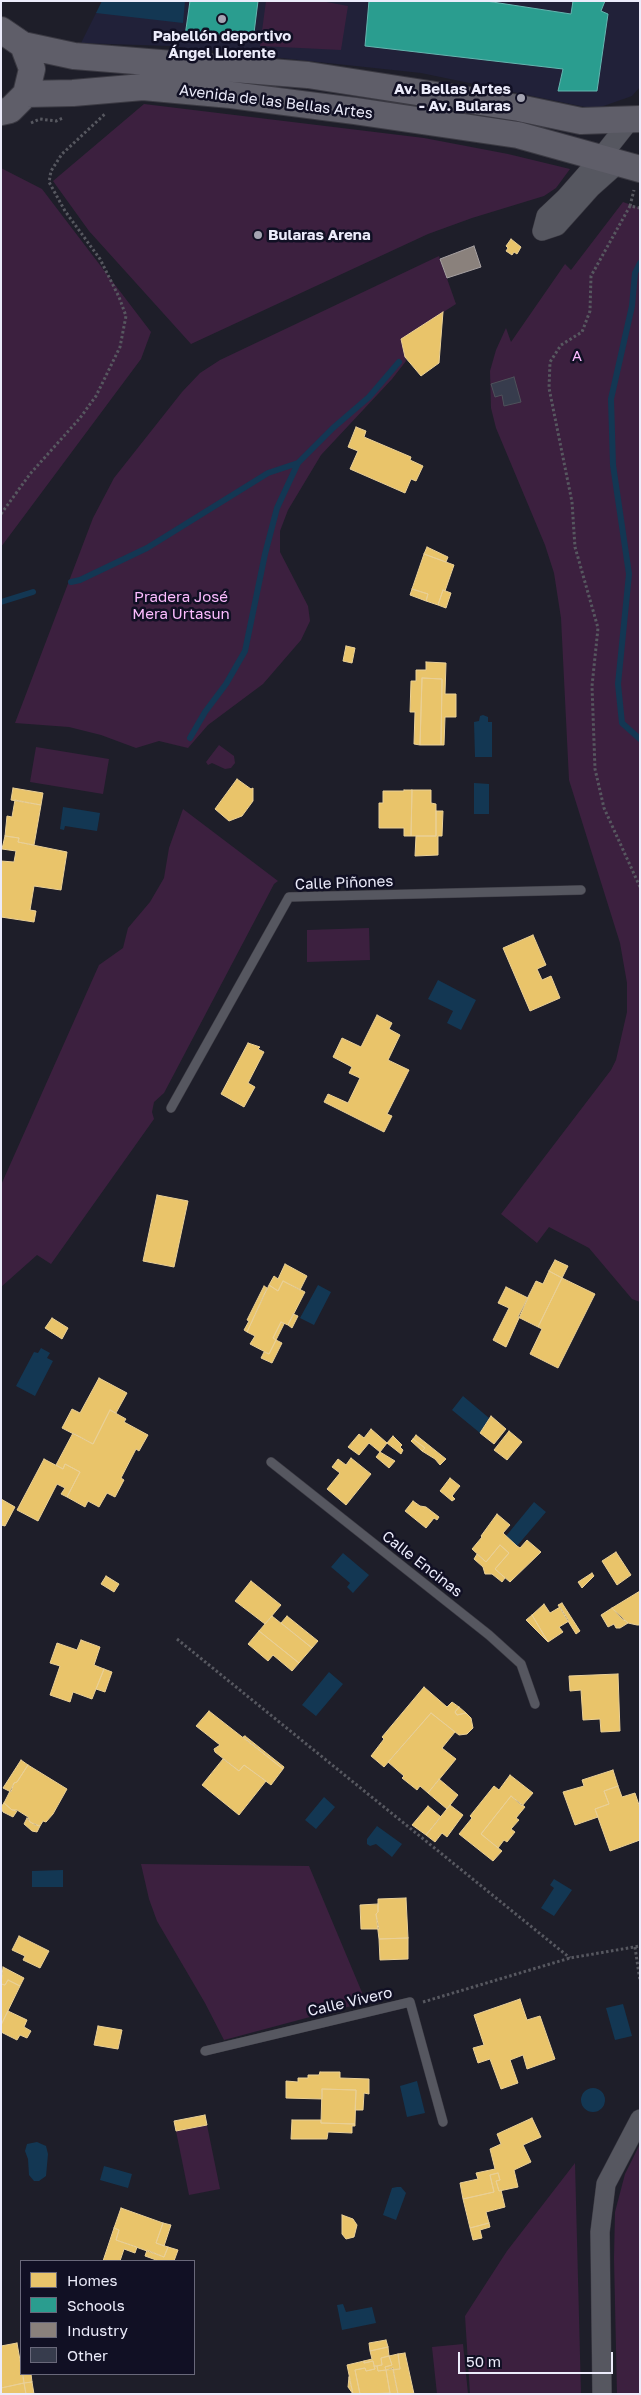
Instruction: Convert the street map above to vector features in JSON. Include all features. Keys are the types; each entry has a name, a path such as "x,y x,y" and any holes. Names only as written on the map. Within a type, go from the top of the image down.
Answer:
{"street":[{"path":"1,112 10,110 26,94 32,69 7,32"},
{"name":"Avenida de las Bellas Artes","path":"7,32 74,56 308,76 519,108 581,121 636,119"},
{"name":"Avenida de las Bellas Artes","path":"26,94 72,93 143,87 231,95 355,110 518,135 620,163"},
{"path":"620,163 636,119"},
{"path":"602,2394 600,2232 606,2184 640,2119"}],"lane":[{"name":"Calle Piñones","path":"171,1108 289,898 582,890"},
{"name":"Calle Encinas","path":"271,1462 496,1641 521,1664 535,1704"},
{"name":"Calle Vivero","path":"205,2051 410,2002 443,2122"}],"path":[{"path":"1,514 30,474 80,418 96,396 120,347 126,316 119,297 100,259 65,211 49,182 51,171 62,154 109,110 103,111"},
{"path":"27,126 40,119 56,121 68,115"},
{"path":"640,208 630,206 591,276 590,312 582,332 561,345 550,362 549,388 572,502 575,547 598,628 592,686 595,769 604,808 640,887"},
{"path":"177,1639 570,1958"},
{"path":"410,2005 570,1958 640,1946"},
{"path":"635,1947 640,1981"}],"shaded area":[{"path":"102,1 640,1 640,87 632,96 595,109 421,73 169,46 81,43"},
{"path":"102,1 185,1 183,23 96,13"},
{"path":"480,716 488,717 488,722 492,722 492,757 475,757 474,722 479,721"},
{"path":"474,783 489,784 489,814 474,814"},
{"path":"63,807 100,813 97,831 65,826 64,830 60,829"},
{"path":"438,980 476,1000 461,1030 447,1023 453,1011 428,999"},
{"path":"318,1285 331,1292 314,1325 300,1318"},
{"path":"41,1348 50,1353 47,1358 53,1361 35,1396 16,1386 34,1352 38,1353"},
{"path":"463,1396 489,1418 480,1433 452,1410"},
{"path":"534,1502 546,1512 517,1546 506,1536"},
{"path":"343,1553 369,1575 353,1593 347,1587 350,1583 331,1567"},
{"path":"329,1672 343,1684 316,1716 302,1705"},
{"path":"324,1797 335,1807 316,1829 305,1820"},
{"path":"377,1826 402,1844 392,1857 376,1844 370,1846 367,1844 367,1839"},
{"path":"63,1870 63,1887 32,1887 32,1871"},
{"path":"554,1879 572,1890 554,1916 541,1908 554,1888 550,1885"},
{"path":"623,2004 632,2036 615,2040 606,2008"},
{"path":"417,2081 425,2113 407,2117 400,2086"},
{"path":"593,2088 602,2091 605,2100 602,2109 593,2112 584,2109 581,2100 584,2091"},
{"path":"37,2142 46,2146 48,2154 46,2176 39,2181 34,2181 29,2175 28,2159 25,2151 27,2144"},
{"path":"104,2166 132,2174 128,2188 100,2180"},
{"path":"401,2187 406,2193 396,2220 383,2215 392,2188"},
{"path":"343,2304 346,2312 372,2307 376,2323 342,2330 337,2305"}],"green space":[{"path":"266,1 321,1 348,6 341,50 260,46"},
{"path":"144,104 424,138 508,154 570,169 556,188 544,196 472,218 428,234 191,344 89,231 53,181"},
{"path":"1,168 42,189 151,332 141,359 1,547"},
{"name":"A","path":"623,202 640,208 640,1302 632,1299 589,1248 549,1227 537,1243 501,1214 611,1070 616,1060 627,1012 627,983 620,943 569,780 561,618 554,573 545,545 496,428 491,408 490,371 496,350 506,328 511,342 565,264 571,270"},
{"name":"Pradera José Mera Urtasun","path":"439,256 456,304 401,339 406,361 392,379 321,455 288,510 280,531 280,552 308,606 310,621 301,640 263,684 208,725 188,748 159,741 136,748 101,735 69,727 15,723 93,518 114,478 182,392 200,373 220,360"},
{"path":"219,745 234,756 235,763 231,768 225,769 212,763 208,765 206,762"},
{"path":"36,747 109,759 103,794 30,782"},
{"path":"183,809 278,881 274,884 164,1093 154,1102 152,1112 154,1119 51,1264 37,1255 1,1287 1,1185 99,965 123,948 128,928 150,902 164,878 169,848"},
{"path":"369,928 370,960 307,962 307,930"},
{"path":"141,1864 309,1866 366,2002 224,2040 205,2003 157,1921 149,1899"},
{"path":"207,2125 220,2189 189,2195 176,2131"},
{"path":"640,2144 640,2394 617,2394 614,2258 615,2212 625,2174"},
{"path":"575,2163 581,2394 470,2394 465,2316 507,2251"},
{"path":"463,2344 468,2394 437,2394 432,2347"}],"building: Homes":[{"path":"511,239 521,247 517,254 514,252 512,255 506,251 508,248 506,246"},
{"path":"443,312 439,363 421,376 405,357 401,339"},
{"path":"356,427 366,431 364,437 411,457 410,460 423,466 416,481 411,479 405,493 350,469 358,451 348,447"},
{"path":"427,547 448,557 446,562 424,554"},
{"path":"424,554 454,565 438,605 426,601 428,594 412,589"},
{"path":"412,589 428,594 426,601 410,595"},
{"path":"443,590 451,593 446,608 438,605"},
{"path":"346,646 355,648 352,663 343,661"},
{"path":"426,662 446,663 445,694 456,694 456,717 445,717 444,745 441,745 442,679 422,678 420,745 414,744 415,712 410,712 411,681 416,681 416,670 426,670"},
{"path":"422,678 442,679 441,745 420,745"},
{"path":"237,779 251,789 253,788 253,801 242,816 229,821 215,809"},
{"path":"13,788 43,793 41,805 11,800"},
{"path":"412,790 411,836 404,836 404,828 379,828 379,803 383,803 383,791"},
{"path":"412,790 431,790 431,803 436,804 436,836 411,836"},
{"path":"15,800 41,805 34,845 18,842 19,838 5,836 7,816 12,817"},
{"path":"436,811 443,811 442,836 438,836 438,855 415,856 416,836 436,836"},
{"path":"5,836 19,838 18,842 67,852 61,890 34,886 30,910 36,911 34,922 1,917 1,861 14,862 16,851 2,849"},
{"path":"533,935 546,965 537,969 542,980 551,976 560,998 530,1011 503,948"},
{"path":"377,1015 392,1023 389,1029 400,1035 388,1060 409,1070 387,1114 392,1116 384,1132 324,1102 328,1094 348,1103 360,1078 349,1073 352,1067 333,1057 342,1038 361,1047"},
{"path":"248,1043 260,1047 258,1049 264,1052 248,1083 255,1087 244,1107 221,1094"},
{"path":"157,1195 188,1201 174,1267 143,1261"},
{"path":"555,1260 568,1266 562,1278 549,1271"},
{"path":"285,1264 307,1276 300,1290 283,1281 278,1291 269,1285 274,1276 278,1279"},
{"path":"549,1271 562,1278 538,1327 518,1317 536,1281 543,1284"},
{"path":"562,1278 595,1294 558,1368 530,1354 542,1329 538,1327"},
{"path":"283,1281 305,1292 288,1325 281,1322 273,1338 276,1340 269,1354 250,1344 255,1336 247,1332 269,1285 278,1291"},
{"path":"264,1286 267,1288 247,1332 244,1330 249,1321 247,1320"},
{"path":"506,1287 528,1298 506,1347 493,1340 509,1308 498,1303"},
{"path":"293,1314 298,1316 292,1328 288,1325"},
{"path":"52,1318 68,1328 62,1339 45,1328"},
{"path":"281,1322 284,1324 276,1340 273,1338"},
{"path":"276,1340 282,1343 272,1363 261,1358 264,1352 269,1354"},
{"path":"99,1378 127,1393 116,1413 110,1410 93,1444 62,1428 72,1409 80,1413"},
{"path":"110,1410 126,1419 124,1422 148,1435 139,1451 136,1449 121,1478 124,1480 115,1497 107,1493 99,1507 88,1501 85,1507 67,1497 80,1472 65,1464 63,1469 56,1465 73,1433 93,1444"},
{"path":"491,1416 506,1429 494,1444 480,1433"},
{"path":"371,1429 387,1443 380,1452 369,1443 359,1455 348,1447 359,1434 364,1438"},
{"path":"509,1431 522,1442 507,1460 494,1450"},
{"path":"416,1435 446,1459 440,1465 435,1459 422,1451 425,1448 413,1439"},
{"path":"393,1436 402,1445 400,1447 403,1450 401,1454 387,1443"},
{"path":"413,1439 425,1448 422,1451 411,1441"},
{"path":"380,1452 395,1461 389,1468 376,1457"},
{"path":"351,1458 371,1474 346,1505 327,1489 340,1473 332,1467 338,1459 346,1465"},
{"path":"44,1459 63,1469 65,1464 80,1472 67,1497 61,1494 65,1488 57,1484 38,1521 17,1510"},
{"path":"450,1478 460,1486 452,1496 455,1499 452,1501 440,1491"},
{"path":"1,1499 15,1507 5,1526 1,1525"},
{"path":"413,1501 420,1506 426,1507 439,1517 437,1520 434,1518 426,1528 405,1511"},
{"path":"497,1514 510,1525 503,1533 517,1546 520,1548 527,1540 541,1552 510,1582 495,1569 509,1553 500,1545 486,1562 472,1549"},
{"path":"500,1545 509,1553 495,1569 505,1578 502,1582 492,1574 485,1574 483,1567 474,1559 477,1554 486,1562"},
{"path":"616,1552 631,1575 617,1585 602,1561"},
{"path":"592,1573 594,1576 582,1588 578,1582"},
{"path":"106,1576 119,1584 114,1592 101,1584"},
{"path":"251,1581 281,1605 265,1624 235,1601"},
{"path":"640,1591 640,1625 628,1623 612,1608"},
{"path":"562,1603 580,1631 576,1634 558,1605"},
{"path":"544,1604 550,1613 560,1607 569,1621 559,1627 563,1632 548,1642 532,1615"},
{"path":"612,1608 628,1623 620,1628 616,1628 614,1624 608,1627 601,1615"},
{"path":"532,1615 548,1642 526,1620"},
{"path":"272,1616 312,1648 299,1663 259,1631"},
{"path":"287,1616 318,1641 312,1648 281,1623"},
{"path":"259,1631 299,1663 292,1671 273,1655 268,1661 248,1644"},
{"path":"81,1640 100,1647 94,1665 104,1669 92,1699 73,1692 70,1702 50,1695 60,1666 50,1663 57,1643 77,1650"},
{"path":"104,1669 112,1672 105,1692 96,1689"},
{"path":"618,1674 620,1731 601,1732 600,1719 583,1720 581,1690 570,1691 569,1676"},
{"path":"424,1687 447,1707 452,1702 459,1707 455,1712 457,1715 466,1713 471,1718 473,1728 467,1734 459,1735 431,1713 384,1767 371,1756 384,1739 382,1737"},
{"path":"459,1707 466,1713 457,1715 455,1712"},
{"path":"209,1711 283,1769 271,1785 244,1765 239,1771 215,1752 214,1749 220,1745 196,1726"},
{"path":"431,1713 455,1732 442,1748 456,1759 428,1793 420,1786 417,1790 402,1778 404,1776 388,1762"},
{"path":"245,1736 284,1767 283,1769 243,1737"},
{"path":"223,1759 239,1771 244,1765 266,1781 239,1815 202,1785"},
{"path":"21,1760 28,1765 17,1782 14,1783 11,1792 3,1788"},
{"path":"28,1765 67,1789 53,1814 46,1822 43,1821 40,1826 30,1822 28,1817 17,1810 12,1810 4,1803 14,1783 17,1782"},
{"path":"613,1770 618,1786 604,1791 609,1804 595,1809 598,1817 575,1825 563,1792 584,1786 582,1780"},
{"path":"510,1775 533,1793 522,1806 511,1796 481,1834 502,1851 493,1861 459,1834 472,1818 470,1816 494,1786 499,1790"},
{"path":"439,1779 458,1795 447,1809 428,1793"},
{"path":"618,1786 622,1797 635,1793 640,1808 640,1840 610,1851 595,1809 609,1804 604,1791"},
{"path":"511,1796 525,1807 516,1818 519,1820 511,1829 515,1832 507,1842 504,1840 498,1848 481,1834"},
{"path":"4,1803 12,1810 17,1811 13,1817 3,1812 1,1807"},
{"path":"450,1805 463,1815 447,1837 442,1833 435,1842 426,1835"},
{"path":"428,1806 441,1817 426,1835 412,1825"},
{"path":"27,1818 30,1822 40,1826 37,1832 32,1831 24,1824"},
{"path":"406,1898 408,1938 379,1939 376,1914 378,1912 378,1899"},
{"path":"378,1904 378,1912 376,1914 379,1929 361,1929 360,1905"},
{"path":"19,1936 49,1951 40,1968 23,1960 25,1956 12,1950"},
{"path":"408,1938 408,1959 380,1960 379,1939"},
{"path":"3,1967 24,1978 20,1986 8,1980 5,1985 1,1984"},
{"path":"8,1980 20,1986 1,2025 1,1984 5,1985"},
{"path":"520,1999 527,2020 540,2016 555,2059 527,2069 523,2055 510,2060 518,2083 501,2089 490,2059 478,2063 473,2048 484,2045 474,2015"},
{"path":"8,2011 27,2020 24,2027 31,2031 27,2038 20,2035 17,2040 1,2032 1,2025"},
{"path":"98,2026 122,2030 118,2049 94,2045"},
{"path":"320,2072 340,2072 340,2078 369,2079 369,2094 364,2093 363,2110 355,2110 356,2090 322,2089 322,2099 286,2098 286,2081 298,2082 298,2078 308,2078 308,2075 319,2075"},
{"path":"322,2089 356,2090 355,2124 321,2123"},
{"path":"205,2115 207,2125 176,2131 174,2121"},
{"path":"532,2118 541,2137 523,2145 531,2162 514,2170 518,2187 499,2191 496,2181 500,2180 498,2173 490,2175 494,2192 463,2199 460,2183 478,2179 476,2173 495,2169 490,2149 501,2144 497,2134"},
{"path":"292,2120 321,2120 321,2123 355,2124 355,2126 352,2126 352,2133 328,2132 327,2139 291,2139"},
{"path":"498,2173 500,2180 496,2181 499,2191 501,2190 505,2207 486,2212 489,2223 470,2228 463,2199 494,2192 490,2175"},
{"path":"121,2208 163,2223 156,2243 168,2247 164,2257 116,2240 119,2230 114,2228"},
{"path":"342,2215 353,2219 357,2225 354,2237 346,2239 342,2234"},
{"path":"163,2223 171,2225 164,2246 156,2243"},
{"path":"489,2223 490,2227 480,2230 482,2238 473,2240 470,2228"},
{"path":"114,2228 119,2230 116,2240 137,2247 135,2253 124,2249 120,2260 103,2260"},
{"path":"168,2247 178,2250 174,2260 156,2260 145,2256 147,2250 164,2257"},
{"path":"386,2340 388,2347 370,2351 369,2343"},
{"path":"17,2343 20,2375 23,2375 24,2383 1,2388 1,2346"},
{"path":"388,2347 389,2356 381,2358 382,2365 374,2366 373,2361 364,2363 364,2361 372,2359 370,2351"},
{"path":"405,2353 414,2394 398,2394 393,2370 400,2369 398,2354"},
{"path":"398,2354 400,2369 386,2370 385,2367 392,2365 389,2356"},
{"path":"389,2356 392,2365 385,2367 386,2370 378,2371 377,2366 382,2365 381,2358"},
{"path":"364,2361 364,2363 373,2361 375,2369 366,2371 365,2368 355,2370 360,2394 353,2394 347,2365"},
{"path":"374,2366 377,2366 378,2371 386,2370 390,2393 360,2394 355,2370 365,2368 366,2371 375,2369"},
{"path":"393,2368 398,2394 386,2394 390,2393 386,2370"},
{"path":"23,2375 31,2375 32,2382 24,2383"},
{"path":"349,2377 353,2394 348,2387"},
{"path":"32,2382 34,2394 26,2394 24,2383"},
{"path":"24,2383 26,2394 1,2394 1,2388"}],"building: Schools":[{"name":"Pabellón deportivo Ángel Llorente","path":"190,1 258,1 253,41 185,36"},
{"path":"369,1 486,1 571,14 573,1 605,1 601,11 608,14 597,91 558,91 563,69 365,46"}],"building: Industry":[{"path":"474,246 481,267 447,278 440,259"}],"building: Other":[{"path":"514,377 521,402 504,406 502,395 495,397 491,384"}],"waterway":[{"path":"640,263 635,273 632,306 611,399 613,465 629,574 618,684 622,723 640,739"},
{"path":"190,738 205,712 226,684 245,651 265,554 277,508 298,463 333,428 369,397 399,362"},
{"path":"71,582 80,580 147,548 268,473 298,463"},
{"path":"1,602 33,592"}],"place":[{"name":"Pabellón deportivo Ángel Llorente","path":"222,19"},
{"name":"Av. Bellas Artes - Av. Bularas","path":"521,98"},
{"name":"Bularas Arena","path":"258,235"}]}
